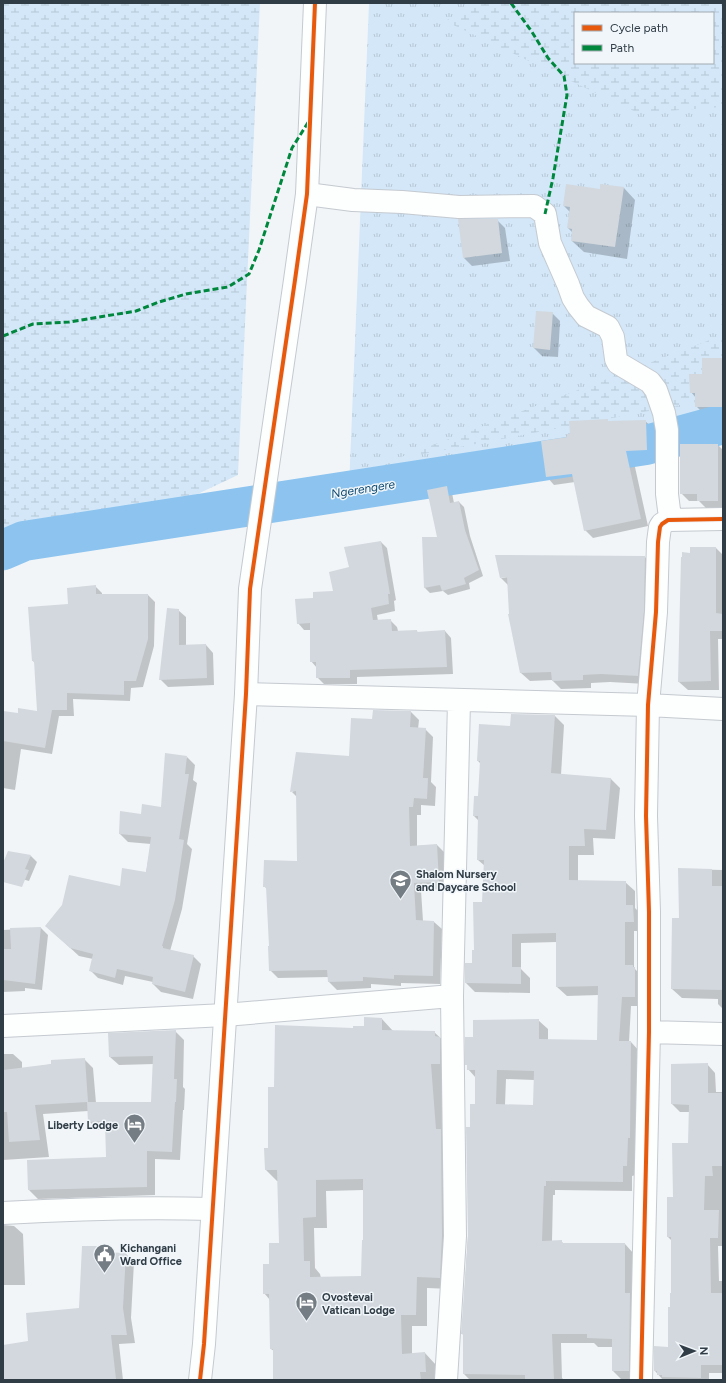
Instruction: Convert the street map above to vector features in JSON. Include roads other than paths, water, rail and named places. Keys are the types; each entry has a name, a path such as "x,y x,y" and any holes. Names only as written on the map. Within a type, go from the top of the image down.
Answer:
{"street":[{"path":"200,1380 204,1344 246,694 250,588 307,194 315,3"},
{"path":"307,194 353,200 402,202 459,207 534,206 545,214 550,243 578,306 586,316 608,327 613,337 615,355 618,363 648,379 656,390 666,424 666,494 672,519"},
{"path":"641,1380 649,1032 649,912 646,816 648,705 656,612 658,542 660,527 662,524 672,519 723,519"},
{"path":"246,694 648,705 723,709"},
{"path":"446,1380 455,1236 452,996 459,701"},
{"path":"3,1026 225,1015 452,996"},
{"path":"649,1032 723,1034"},
{"path":"3,1213 160,1207 212,1209"}],"waterway":[{"name":"Ngerengere","path":"3,550 24,541 646,445 723,424"}],"place":[{"name":"Shalom Nursery and Daycare School","path":"401,900"},
{"name":"Liberty Lodge","path":"134,1144"},
{"name":"Kichangani Ward Office","path":"104,1274"},
{"name":"Ovostevai Vatican Lodge","path":"307,1322"}]}
